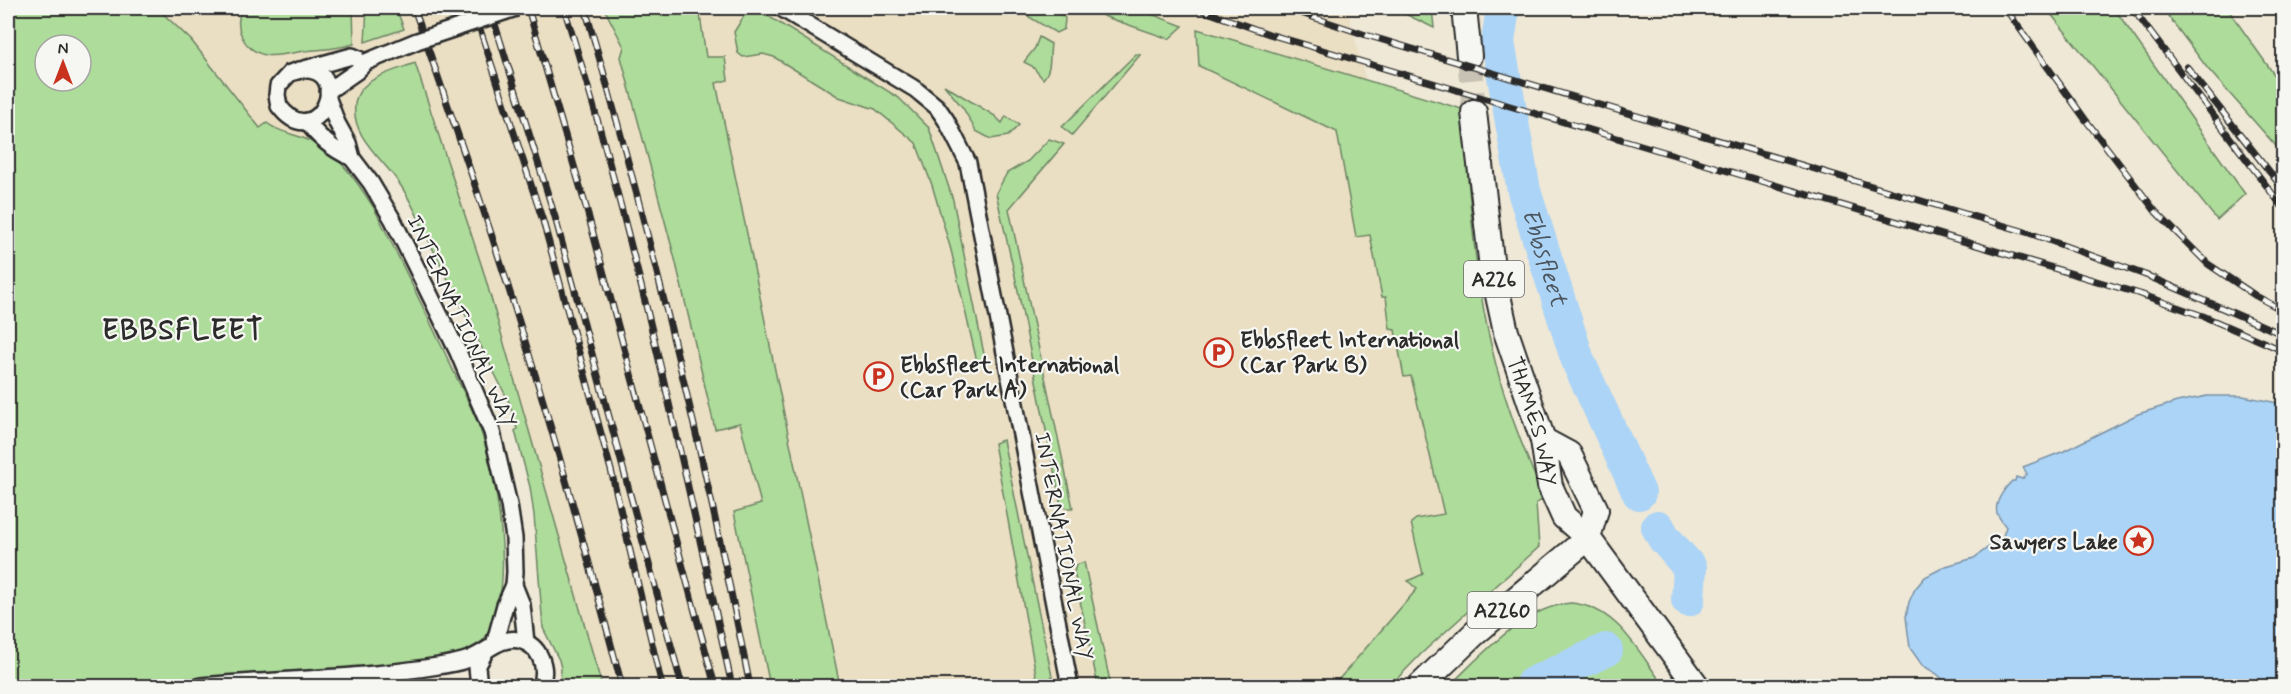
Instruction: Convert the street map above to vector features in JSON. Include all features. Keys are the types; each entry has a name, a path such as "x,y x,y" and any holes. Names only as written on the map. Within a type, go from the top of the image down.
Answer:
{"main road":[{"path":"1464,8 1469,56"},
{"name":"THAMES WAY","path":"1474,112 1487,240 1497,293 1506,332 1543,440 1550,486 1564,517 1588,538 1697,687"},
{"path":"1543,440 1569,454 1578,470 1596,510 1588,538"},
{"name":"A2260","path":"1420,687 1474,634 1588,538"}],"street":[{"name":"INTERNATIONAL WAY","path":"366,62 352,56 290,73 280,81 277,89 277,100 281,109 298,120 307,121 321,114 328,95 366,62 417,41 516,8"},
{"name":"INTERNATIONAL WAY","path":"781,8 915,89 937,107 956,137 968,164 1070,687"},
{"name":"INTERNATIONAL WAY","path":"299,70 312,70 320,74 352,158 371,183 393,220 486,413 497,449 509,505 514,538 514,585 522,605 526,642"},
{"name":"INTERNATIONAL WAY","path":"307,121 315,134 337,151 352,158"},
{"name":"INTERNATIONAL WAY","path":"479,687 477,667 489,649 514,585"},
{"path":"201,687 411,670 458,662 509,639 526,642 537,651 543,662 544,673 541,687"}],"shaded area":[{"path":"156,8 1347,8 1482,529 1338,686 602,686 483,270 435,126 378,78 367,83 359,92 355,115 359,130 326,180 260,129"}],"green space":[{"path":"8,8 157,8 191,40 260,128 267,123 321,147 339,161 374,208 477,421 497,500 501,532 500,593 495,619 484,639 469,652 450,659 347,670 183,679 137,686 8,686"},
{"path":"242,8 353,8 354,44 282,55 265,55 251,48 242,37 239,23"},
{"path":"367,8 396,8 404,29 365,42"},
{"path":"604,8 699,8 706,57 725,57 728,80 716,83 840,686 770,686 734,512 761,504 740,423 715,429 675,259 621,57 624,47"},
{"path":"749,8 757,9 899,98 929,128 953,200 985,359 977,362 951,250 932,185 916,143 875,109 839,97 774,57 763,54 743,57 738,53 734,32"},
{"path":"1014,8 1053,8 1065,18 1064,29 1056,33"},
{"path":"1090,8 1135,8 1183,26 1169,39 1106,17"},
{"path":"1393,8 1432,8 1434,28"},
{"path":"2046,8 2114,8 2245,194 2217,220"},
{"path":"2162,8 2227,8 2283,87 2283,154 2208,69"},
{"path":"1197,29 1462,109 1473,232 1486,323 1509,409 1545,499 1536,503 1539,547 1422,653 1390,686 1333,686 1417,589 1408,581 1423,574 1411,523 1416,519 1444,514 1411,376 1404,377 1395,330 1390,329 1386,297 1382,297 1370,235 1356,237 1337,132 1199,66"},
{"path":"1039,37 1051,44 1049,67 1043,79 1032,66 1024,62 1035,48"},
{"path":"1136,54 1140,55 1072,135 1062,127"},
{"path":"415,63 483,270 602,686 560,686 559,660 543,628 530,487 509,402 411,202 394,176 370,148 358,128 355,105 362,88 378,77"},
{"path":"944,85 995,116 1002,123 1006,116 1019,125 1008,136 991,139 976,131 963,108"},
{"path":"1049,139 1064,144 1009,209 1073,508 1061,505 996,193 1007,173 1028,161"},
{"path":"1003,440 1054,686 1038,686 994,443"},
{"path":"1084,562 1111,686 1098,686 1074,572 1076,565"},
{"path":"1571,603 1587,606 1614,622 1636,646 1664,686 1449,686 1489,647 1520,623 1553,606"}],"water":[{"name":"Sawyers Lake","path":"2207,396 2243,396 2283,404 2283,686 1950,686 1937,674 1922,665 1910,648 1906,617 1915,589 1925,577 1946,566 1974,558 2003,536 2006,527 1997,513 1997,504 2003,491 2012,481 2015,481 2016,477 2022,479 2027,474 2023,467 2064,451 2138,414"}],"waterway":[{"name":"Ebbsfleet","path":"1503,8 1498,42 1524,191 1578,361 1639,493"},
{"name":"Ebbsfleet","path":"1658,527 1664,538 1690,568 1688,600"},
{"name":"Ebbsfleet","path":"1532,686 1606,650"}],"tunnel":[{"path":"1469,56 1474,112"}],"railway":[{"path":"414,8 471,173 537,379 622,686"},
{"path":"473,8 543,221 611,470 662,686"},
{"path":"490,8 555,217 682,686"},
{"path":"528,8 586,207 715,686"},
{"path":"564,8 635,260 732,686"},
{"path":"585,8 632,176 675,345 750,686"},
{"path":"1196,8 1269,34 2140,294 2203,316 2284,351"},
{"path":"1286,8 1366,35 2029,233 2148,276 2284,335"},
{"path":"2005,8 2156,212 2208,264 2256,296 2284,311"},
{"path":"2132,8 2284,209"},
{"path":"2187,67 2284,190"}],"place":[{"name":"Ebbsfleet International (Car Park B)","path":"1219,352"},
{"name":"Ebbsfleet International (Car Park A)","path":"879,377"},
{"name":"Sawyers Lake","path":"2139,541"}],"district":[{"name":"EBBSFLEET","path":"183,329"}]}
